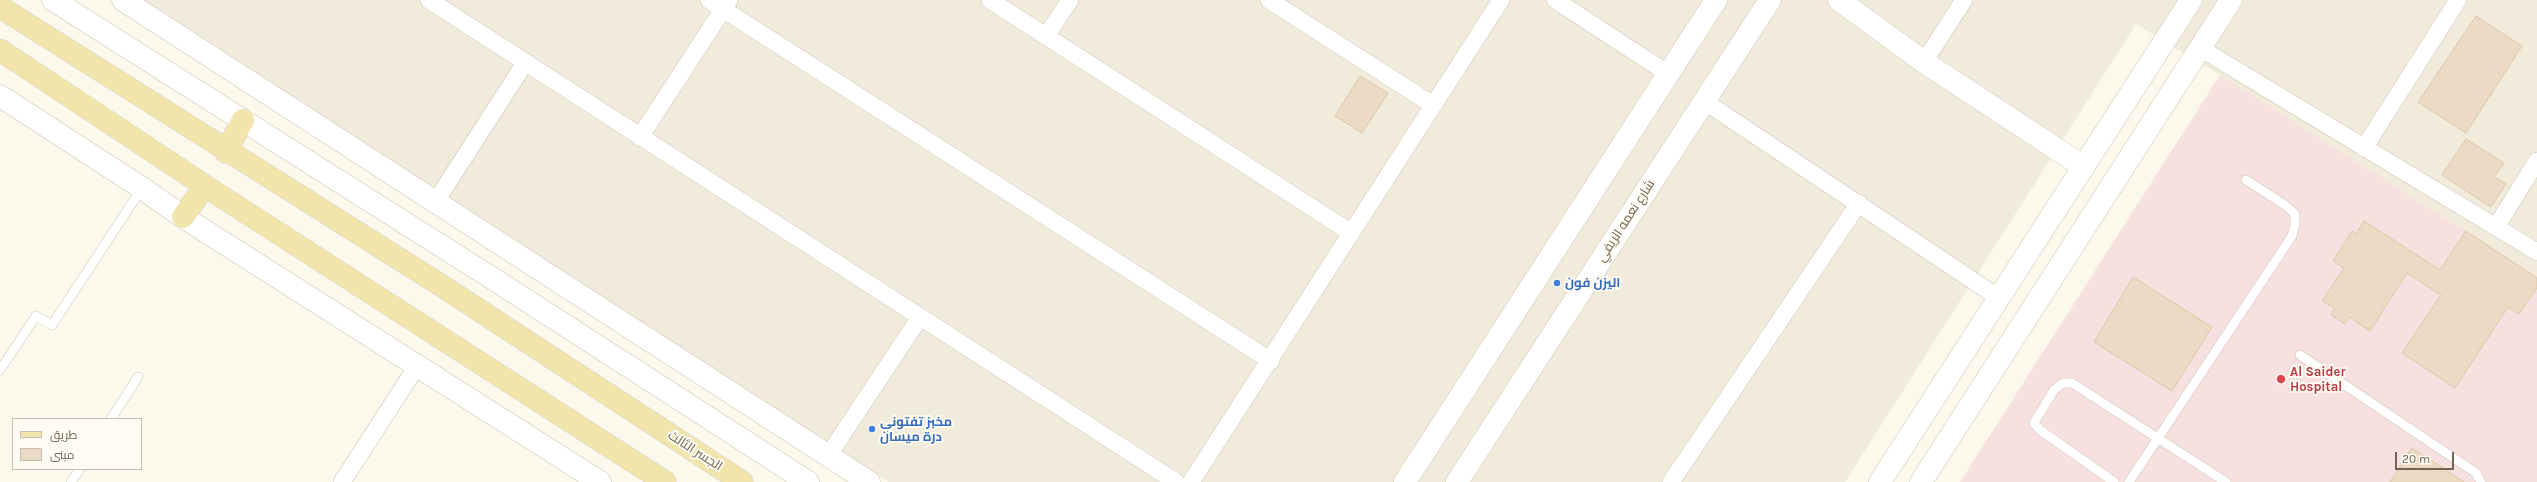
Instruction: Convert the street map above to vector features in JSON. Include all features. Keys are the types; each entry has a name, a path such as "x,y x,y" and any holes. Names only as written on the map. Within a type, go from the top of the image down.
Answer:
{"main road":[{"name":"الجسر الثالث","path":"0,7 226,152 438,284 742,482"},
{"path":"0,50 205,186 665,482"},
{"path":"226,152 243,120"},
{"path":"183,217 205,186"}],"street":[{"path":"53,0 495,280 808,482"},
{"path":"123,0 869,482"},
{"path":"429,0 1176,482"},
{"path":"709,0 726,5 1270,361"},
{"path":"990,0 1350,232"},
{"path":"1046,36 1070,0"},
{"path":"1269,0 1433,105"},
{"path":"1191,482 1270,361 1350,232 1501,0"},
{"path":"1555,0 1667,73"},
{"path":"1404,482 1667,73 1716,0"},
{"name":"شارع نعمه الريفي","path":"1464,479 1704,101 1770,0"},
{"path":"1839,0 1924,62 2084,167"},
{"path":"1924,62 1964,0"},
{"path":"1880,482 2191,0"},
{"path":"1921,482 2231,0"},
{"path":"2364,148 2458,0"},
{"path":"640,137 726,5"},
{"path":"2200,48 2537,252"},
{"path":"436,202 526,63"},
{"path":"0,96 142,188 183,217 600,482"},
{"path":"1704,101 1859,203 1999,298"},
{"path":"2496,228 2537,161"},
{"path":"1671,482 1859,203"},
{"path":"495,280 513,251"},
{"path":"828,456 920,317"},
{"path":"1969,343 1998,361"},
{"path":"342,482 417,366"}],"lane":[{"path":"2129,482 2292,236 2295,224 2295,214 2285,205 2246,180"},
{"path":"0,370 36,316 52,325 142,188"},
{"path":"2300,356 2476,473 2481,482"},
{"path":"112,418 138,377"},
{"path":"2114,482 2040,430 2034,423 2054,390 2062,384 2072,383 2226,482"},
{"path":"71,482 79,470"}],"shaded area":[{"path":"117,0 2537,0 2537,282 2220,75 2136,24 1845,482 889,482"},
{"name":"ِAl Saider Hospital","path":"2220,75 2537,277 2537,482 1960,482"}],"building":[{"path":"2476,16 2522,46 2466,133 2418,102"},
{"path":"1360,76 1388,93 1362,133 1335,116"},
{"path":"2466,139 2504,163 2494,177 2506,184 2491,207 2442,175"},
{"path":"2364,221 2440,270 2466,231 2537,278 2537,288 2519,314 2508,307 2455,388 2402,353 2441,295 2407,273 2370,331 2349,317 2345,324 2331,315 2335,308 2322,301 2344,268 2333,261 2352,231 2356,234"},
{"path":"2133,277 2212,327 2172,391 2094,342"},
{"path":"2412,448 2464,482 2390,482"}],"place":[{"name":"اليزن فون","path":"1557,283"},
{"name":"ِAl Saider Hospital","path":"2281,379"},
{"name":"مخبز تفتوني درة ميسان","path":"872,429"}]}
